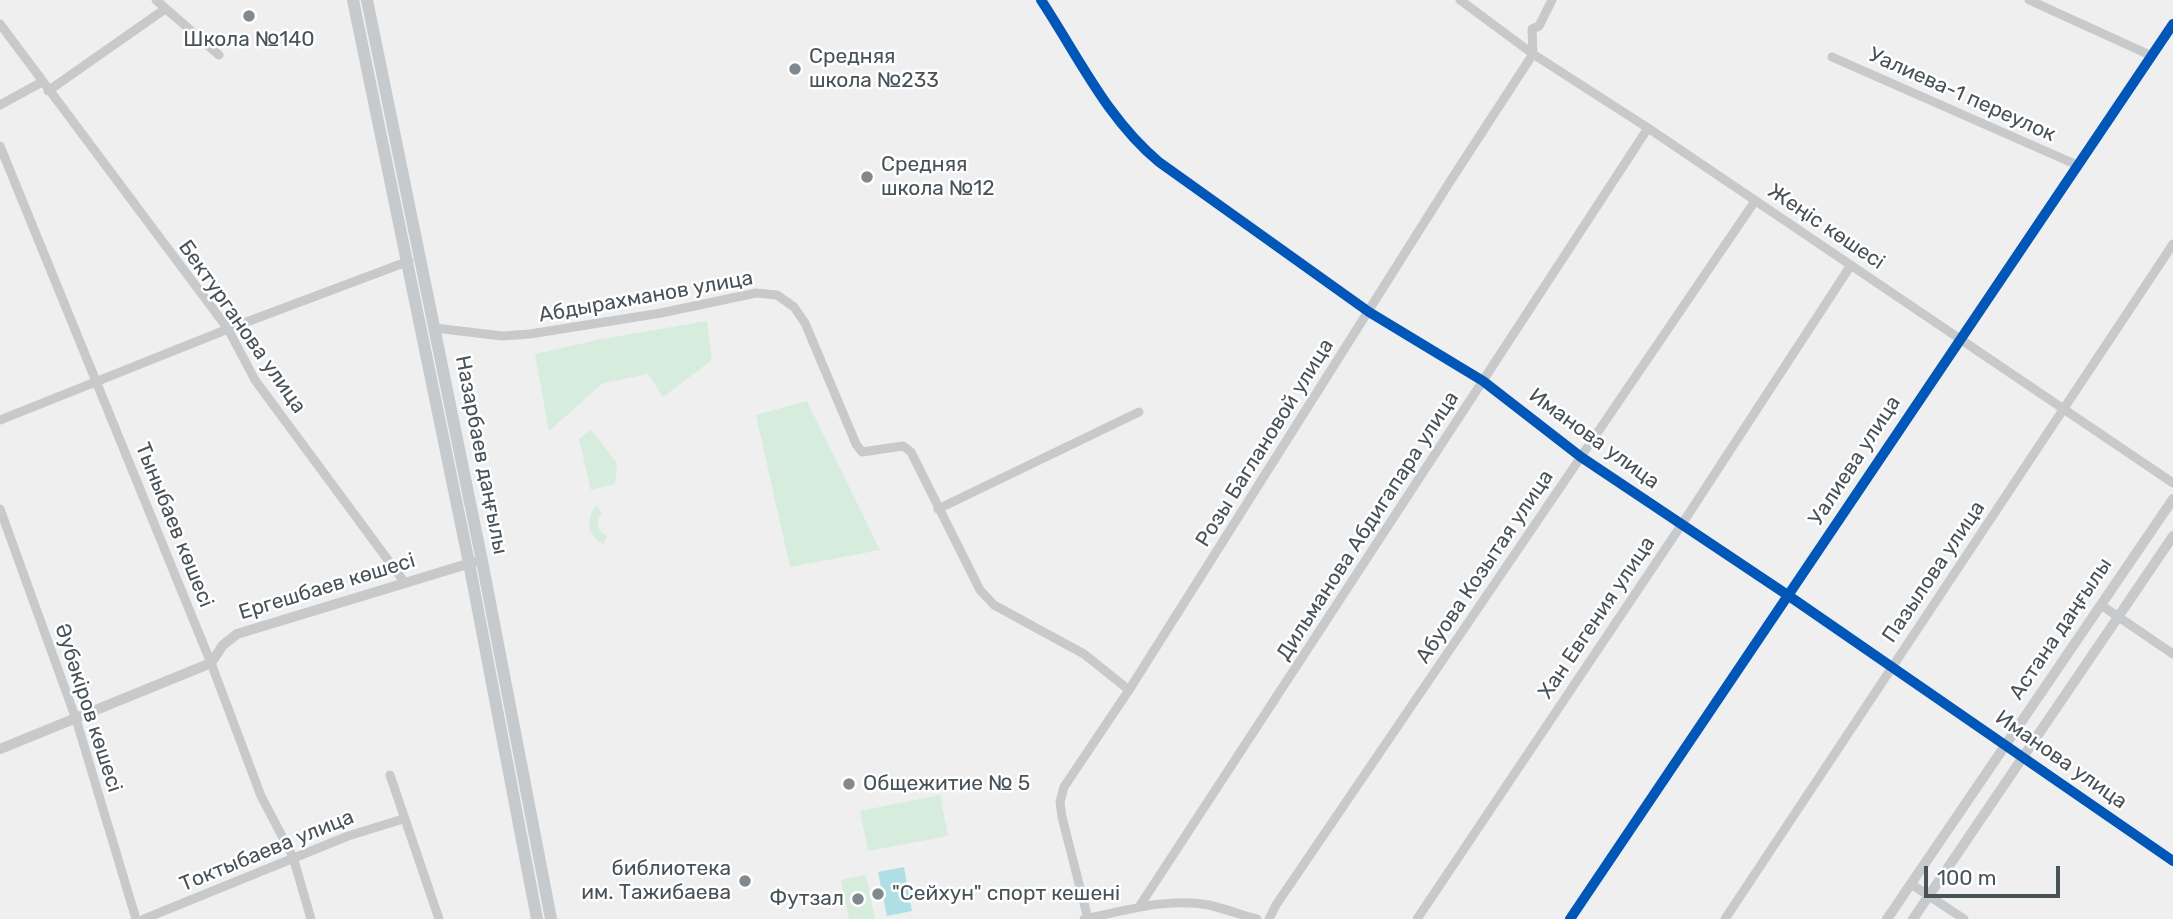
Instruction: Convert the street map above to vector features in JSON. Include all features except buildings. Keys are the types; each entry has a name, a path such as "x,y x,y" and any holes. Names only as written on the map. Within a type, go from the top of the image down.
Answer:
{"main road":[{"name":"Назарбаев даңғылы","path":"353,0 406,262 475,562 551,919"},
{"name":"Назарбаев даңғылы","path":"367,0 435,328 537,919"}],"street":[{"path":"156,0 219,55"},
{"name":"Иманова улица","path":"1041,0 1076,60 1138,145 1198,192 1368,312 1483,381 1581,457 1893,666 2173,861"},
{"name":"Жеңіс көшесі","path":"1460,0 1533,54 1648,128 2173,483"},
{"name":"Розы Баглановой улица","path":"1086,919 1060,802 1064,787 1129,690 1533,54 1532,29 1539,26 1552,0"},
{"path":"2029,0 2152,55"},
{"path":"48,91 165,9"},
{"name":"Бектурганова улица","path":"0,24 228,329 255,380 405,583"},
{"name":"Уалиева улица","path":"1570,919 2173,24"},
{"name":"Уалиева-1 переулок","path":"1832,57 2077,165"},
{"path":"0,105 42,82"},
{"name":"Дильманова Абдигапара улица","path":"1139,906 1648,128"},
{"name":"Тыныбаев көшесі","path":"0,146 211,663 261,796 293,857 311,919"},
{"name":"Абуова Козытая улица","path":"1269,919 1755,201"},
{"name":"Пазылова улица","path":"1725,919 2173,244"},
{"path":"0,420 228,329 421,257"},
{"name":"Хан Евгения улица","path":"1417,919 1682,524 1851,265"},
{"name":"Абдырахманов улица","path":"435,328 502,336 530,334 662,313 756,293 777,295 794,307 805,323 856,444 862,452 903,446 911,452 980,590 993,605 1084,654 1129,690"},
{"path":"939,509 1139,412"},
{"name":"Астана даңғылы","path":"1887,919 2173,499"},
{"name":"Әубәкіров көшесі","path":"0,509 76,719 136,919"},
{"name":"Астана даңғылы","path":"1913,919 2173,536"},
{"name":"Ергешбаев көшесі","path":"0,749 211,663 223,645 237,635 475,562"},
{"path":"2101,606 2173,654"},
{"path":"390,775 439,919"},
{"name":"Токтыбаева улица","path":"144,919 348,835 403,819"},
{"path":"1911,884 1964,919"},
{"path":"1086,919 1139,906 1183,903 1208,905 1257,919"}],"green space":[{"path":"707,321 712,360 663,397 648,374 603,383 549,431 535,354 602,339"},
{"path":"807,401 880,550 790,567 756,415"},
{"path":"591,430 617,463 615,484 591,490 579,439"},
{"path":"596,506 602,512 598,519 599,529 607,536 603,544 589,527 592,511"},
{"path":"940,795 948,836 868,851 860,811"},
{"name":"Футзал","path":"866,875 875,919 849,919 841,880"}],"water":[{"path":"904,867 912,911 887,916 878,872"}],"cycle path":[{"path":"1041,0 1109,107 1159,162 1369,312 1483,381 1581,457 1789,596 2173,861"},
{"path":"1570,919 2173,24"}],"place":[{"name":"Школа №140","path":"249,16"},
{"name":"Средняя школа №233","path":"795,69"},
{"name":"Средняя школа №12","path":"867,177"},
{"name":"Общежитие № 5","path":"849,784"},
{"name":"библиотека им. Тажибаева","path":"745,881"},
{"name":"\"Сейхун\" спорт кешені","path":"878,894"},
{"name":"Футзал","path":"858,899"}]}
